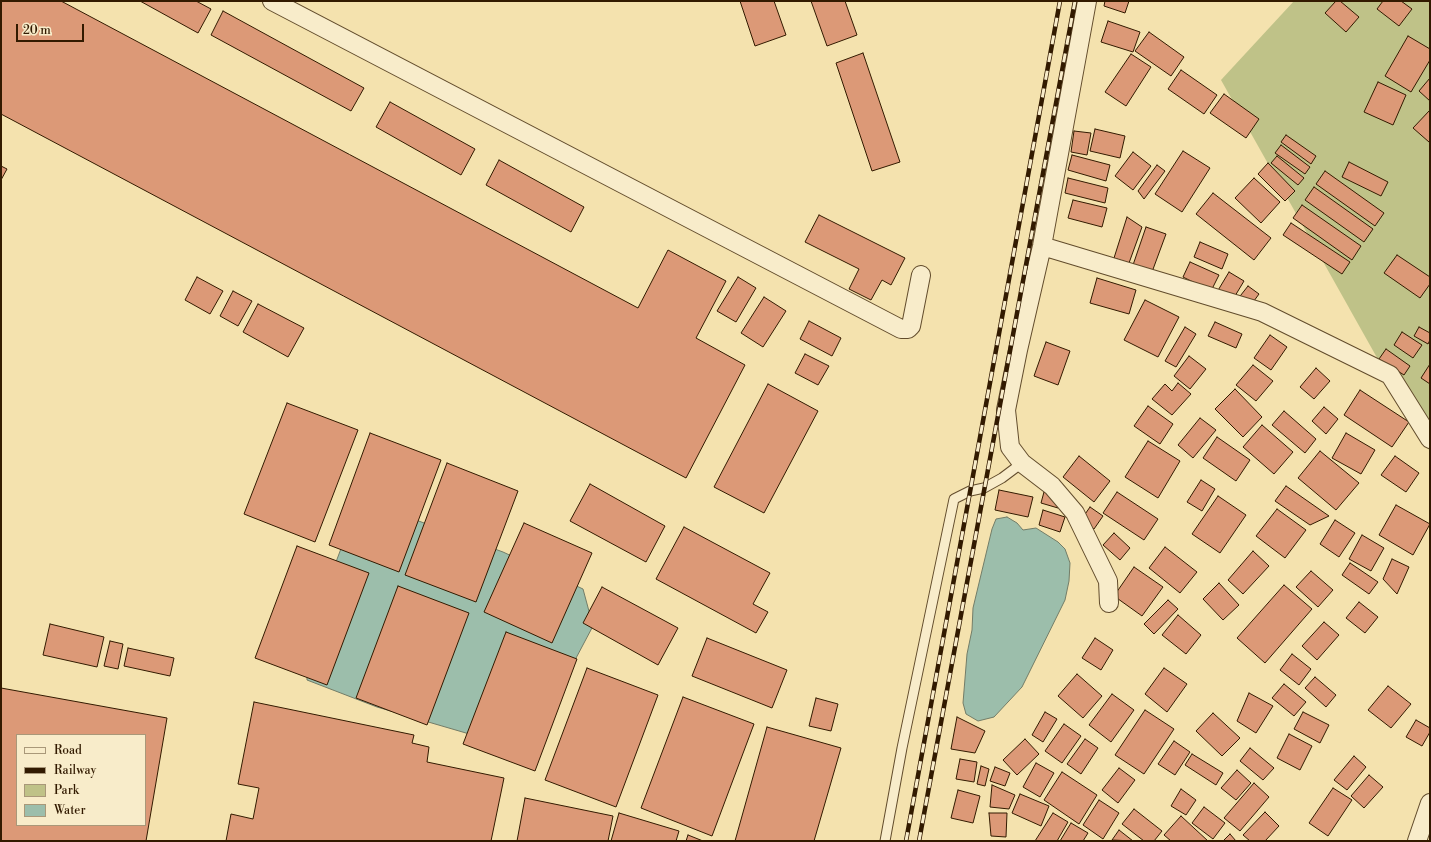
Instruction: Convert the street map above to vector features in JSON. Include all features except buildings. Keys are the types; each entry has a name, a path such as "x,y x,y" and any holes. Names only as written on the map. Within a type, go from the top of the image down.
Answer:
{"street":[{"path":"272,1 901,329 908,329 911,326 921,275"},
{"path":"1087,1 1042,246 1006,410 1010,446 1022,463 1052,486 1074,513 1108,580 1109,603"},
{"path":"1042,246 1262,312 1390,375 1430,439"},
{"path":"1417,841 1430,803"}],"lane":[{"path":"884,841 954,500 970,491 984,488 1002,478 1022,463"}],"green space":[{"path":"1294,1 1430,1 1430,452 1221,80"}],"water":[{"path":"386,509 503,552 583,589 593,626 566,677 507,745 377,707 307,680 307,639 342,546"},
{"path":"1007,517 1017,523 1023,530 1036,528 1058,542 1065,549 1070,563 1069,581 1065,600 1022,687 994,717 978,721 966,714 963,703 967,654 972,630 973,608 992,529 996,519"}],"railway":[{"path":"906,841 1060,1"},
{"path":"919,841 1075,1"}]}
